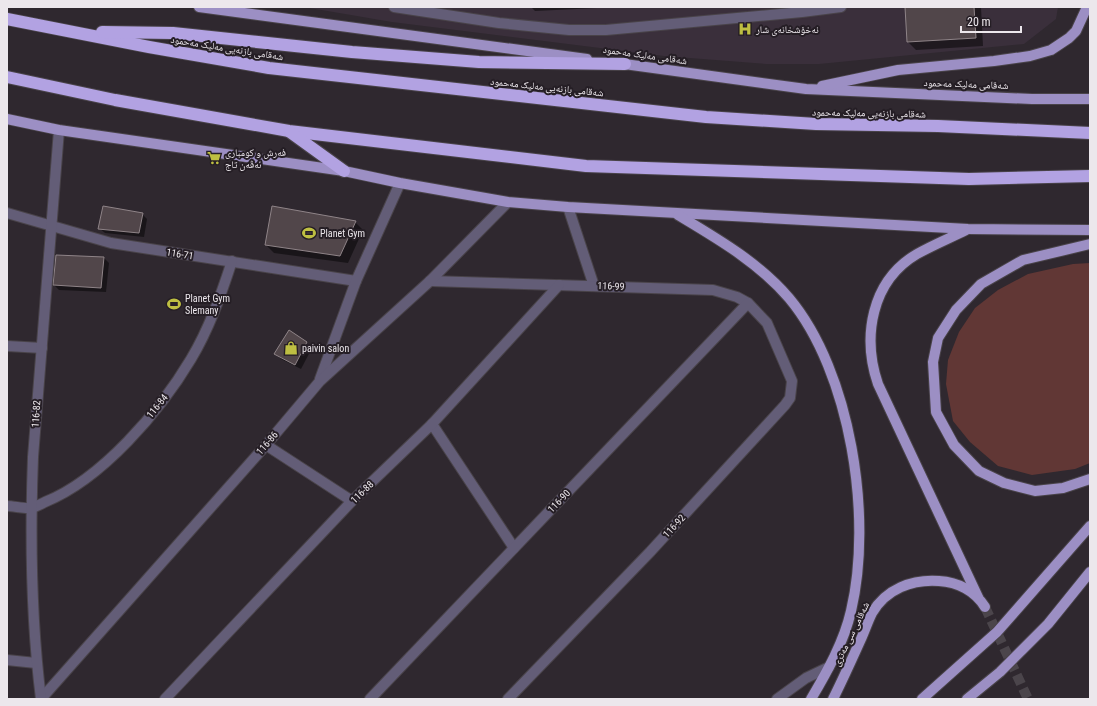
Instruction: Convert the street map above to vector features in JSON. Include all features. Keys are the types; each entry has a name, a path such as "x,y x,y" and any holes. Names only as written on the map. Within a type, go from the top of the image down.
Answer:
{"highway":[{"name":"شەقامی بازنەیی مەلیک مەحمود","path":"7,19 269,68 706,117 816,124 938,126 1090,133"},
{"path":"72,32 173,32 352,52 479,62 626,64"},
{"path":"7,78 115,100 289,132 586,166 969,179 1090,176"},
{"path":"289,132 344,171"}],"main road":[{"name":"شەقامی مەلیک مەحمود","path":"199,7 806,89 1032,99 1090,99"},
{"path":"806,89 898,70 1030,56 1051,50 1069,38 1076,31 1087,7"},
{"path":"7,119 59,130 344,171 400,183 508,202 676,214 968,229 1090,230"},
{"path":"676,214 742,254 789,298 806,324 825,358 841,405 852,448 859,502 861,540 860,562 851,612 842,638 829,667 811,699"},
{"path":"968,229 916,254 895,272 885,286 872,317 870,351 878,384 978,597"},
{"path":"1090,244 1023,260 981,284 956,310 938,338 933,362 936,412 954,445 979,471 1004,483 1035,491 1063,488 1090,479"},
{"path":"922,699 997,632 1090,526"},
{"path":"967,699 1000,672 1048,624 1090,572"},
{"name":"شەقامی سی مەتری","path":"833,699 872,613 883,598 892,592 912,583 927,580 942,581 956,584 978,597 985,607"}],"street":[{"path":"394,7 438,10 541,28 577,30 606,30 841,7"},
{"name":"116-82","path":"41,699 36,663 31,508 50,226 59,130"},
{"path":"320,381 356,281 400,183"},
{"name":"116-86","path":"41,699 266,445 320,381 430,280 508,202"},
{"path":"568,207 594,286"},
{"name":"116-71","path":"7,213 111,243 356,281"},
{"name":"116-84","path":"31,508 52,499 88,477 143,424 169,392 191,359 209,323 232,262"},
{"name":"116-99","path":"430,280 713,290 737,296 748,303 767,323 773,335"},
{"name":"116-88","path":"166,699 352,501 432,424 559,284"},
{"name":"116-90","path":"370,699 748,303"},
{"name":"116-92","path":"508,699 650,552 785,406 790,398 792,381 773,335"},
{"path":"7,346 42,348"},
{"path":"432,424 514,548"},
{"path":"266,445 352,501"},
{"path":"7,506 31,508"},
{"path":"7,660 36,663"},
{"path":"777,699 806,678 829,667"}],"shaded area":[{"name":"نەخۆشخانەی شار","path":"304,7 1058,7 1056,19 1024,44 819,64 766,64 664,56 392,22"},
{"path":"1090,263 1090,463 1075,469 1032,475 998,466 970,442 953,421 946,384 948,360 959,332 975,308 998,290 1028,274 1073,264"}],"building":[{"path":"905,7 974,7 976,38 907,42"},
{"path":"103,206 143,213 139,233 98,229"},
{"name":"Planet Gym","path":"272,206 356,221 340,256 265,245"},
{"path":"56,255 104,257 101,288 53,285"},
{"name":"paivin salon","path":"289,330 307,342 295,365 274,354"}],"tunnel":[{"path":"985,607 1028,699"}],"place":[{"name":"نەخۆشخانەی شار","path":"745,29"},
{"name":"فەرش و کومباری ئەڤەن تاج","path":"214,158"},
{"name":"Planet Gym","path":"309,233"},
{"name":"Planet Gym Slemany","path":"174,304"},
{"name":"paivin salon","path":"291,348"}]}
